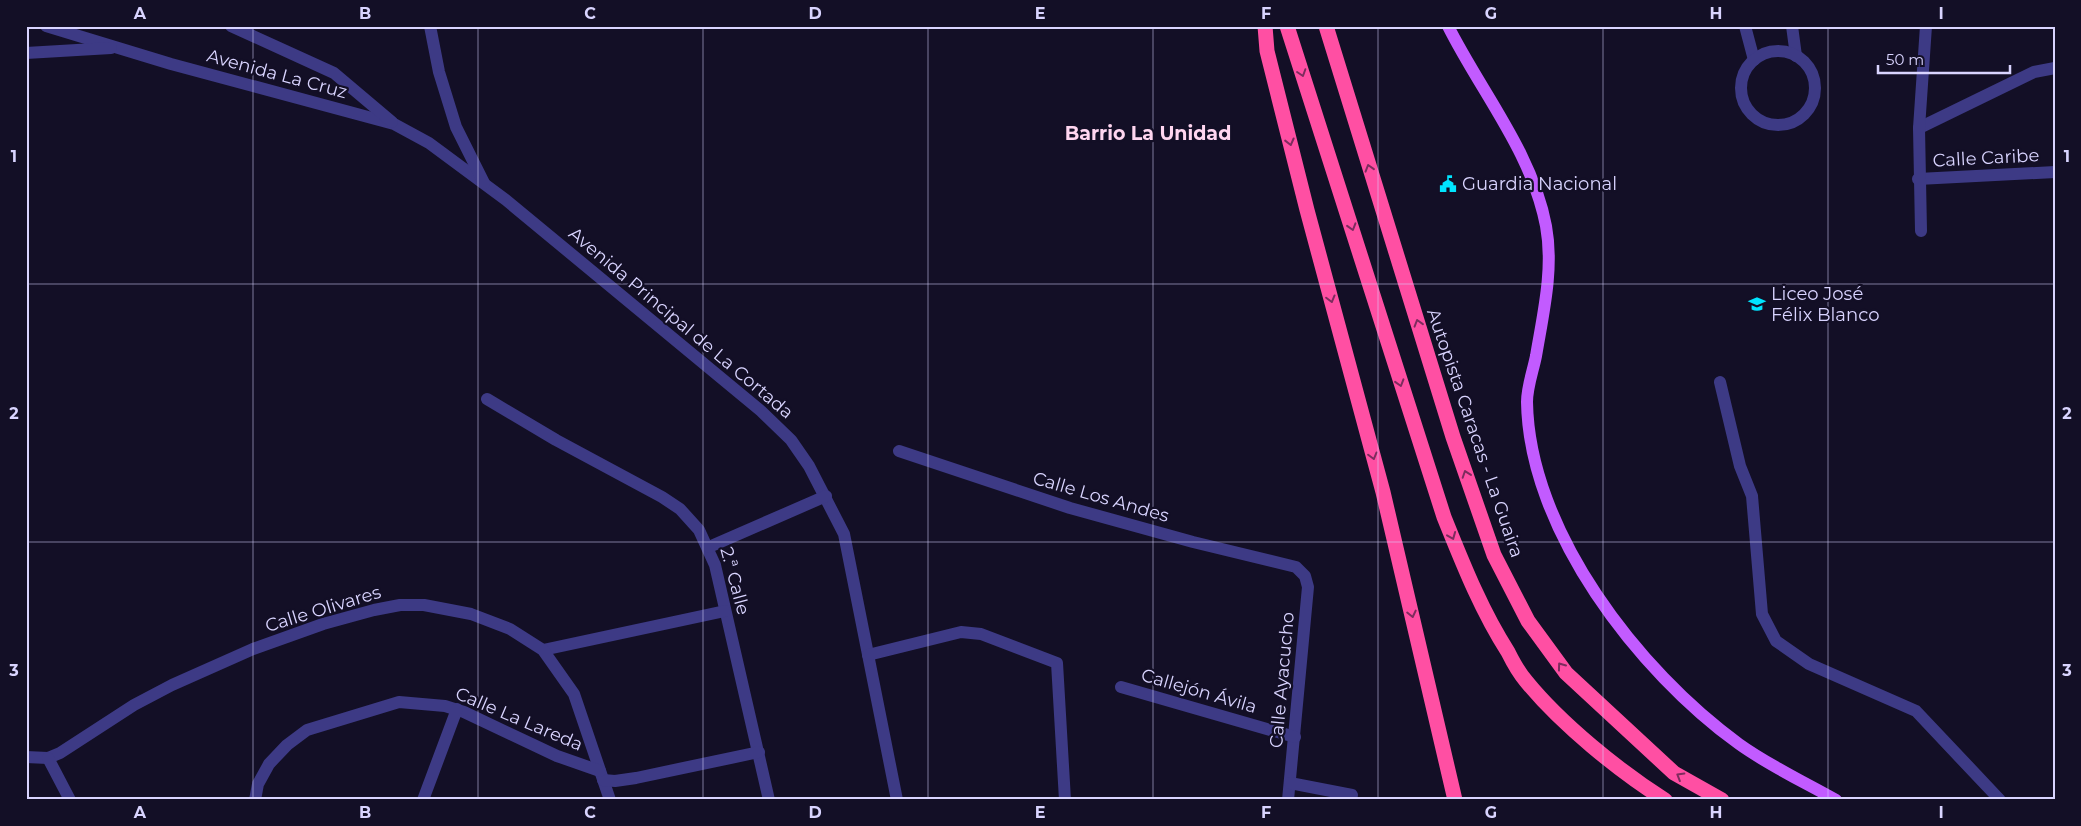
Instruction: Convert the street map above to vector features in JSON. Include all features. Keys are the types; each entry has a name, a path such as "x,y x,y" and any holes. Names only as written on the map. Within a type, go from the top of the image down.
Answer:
{"highway":[{"path":"1265,26 1267,51 1307,210 1383,492 1455,800"},
{"path":"1287,26 1444,517 1489,620 1525,680 1556,714 1624,771 1665,800"},
{"name":"Autopista Caracas - La Guaira","path":"1326,26 1453,437 1494,555 1528,621 1566,673 1674,773 1722,800"}],"main road":[{"path":"1448,26 1528,169 1546,228 1550,268 1527,399 1530,439 1539,480 1580,568 1620,628 1696,710 1740,745 1836,800"}],"street":[{"name":"Avenida La Cruz","path":"46,26 171,64 394,124 429,144 485,185"},
{"path":"231,26 334,73 394,124"},
{"path":"430,26 439,72 456,128 485,185"},
{"path":"1745,26 1754,60"},
{"path":"1792,26 1796,56"},
{"path":"1921,230 1918,179 1919,128 1926,26"},
{"path":"26,53 120,48"},
{"path":"1774,52 1785,52 1796,56 1806,64 1813,76 1815,89 1813,102 1806,113 1785,125 1773,125 1761,121 1744,104 1741,93 1742,81 1746,70 1754,60 1774,52"},
{"path":"1919,128 2034,72 2055,68"},
{"name":"Calle Caribe","path":"1918,179 2055,172"},
{"name":"Avenida Principal de La Cortada","path":"485,185 624,295 761,411 790,440 826,496 844,534 897,800"},
{"path":"1720,382 1740,466 1752,496 1762,614 1776,641 1809,664 1916,711 2000,800"},
{"name":"2.ª Calle","path":"487,399 662,497 680,510 699,530 708,547 725,611 769,800"},
{"name":"Calle Los Andes","path":"899,451 1070,508 1193,542 1296,567"},
{"path":"708,547 826,496"},
{"name":"Calle Ayacucho","path":"1288,800 1308,587 1305,576 1296,567"},
{"name":"Calle Olivares","path":"48,758 60,753 134,705 172,685 252,649 323,624 374,610 400,605 424,605 471,614 510,629 543,650 574,694 610,800"},
{"path":"543,650 725,611"},
{"path":"868,655 960,632 981,634 1057,663 1065,800"},
{"name":"Callejón Ávila","path":"1121,687 1295,736"},
{"name":"Calle La Lareda","path":"255,800 258,784 269,764 287,745 307,730 399,702 445,706 457,709 602,775"},
{"path":"423,800 457,709"},
{"path":"602,775 615,781 636,778 758,752"},
{"path":"26,757 48,758 70,800"},
{"path":"1290,783 1352,795"}],"place":[{"name":"Guardia Nacional","path":"1448,184"},
{"name":"Liceo José Félix Blanco","path":"1757,304"}],"district":[{"name":"Barrio La Unidad","path":"1148,133"}]}
